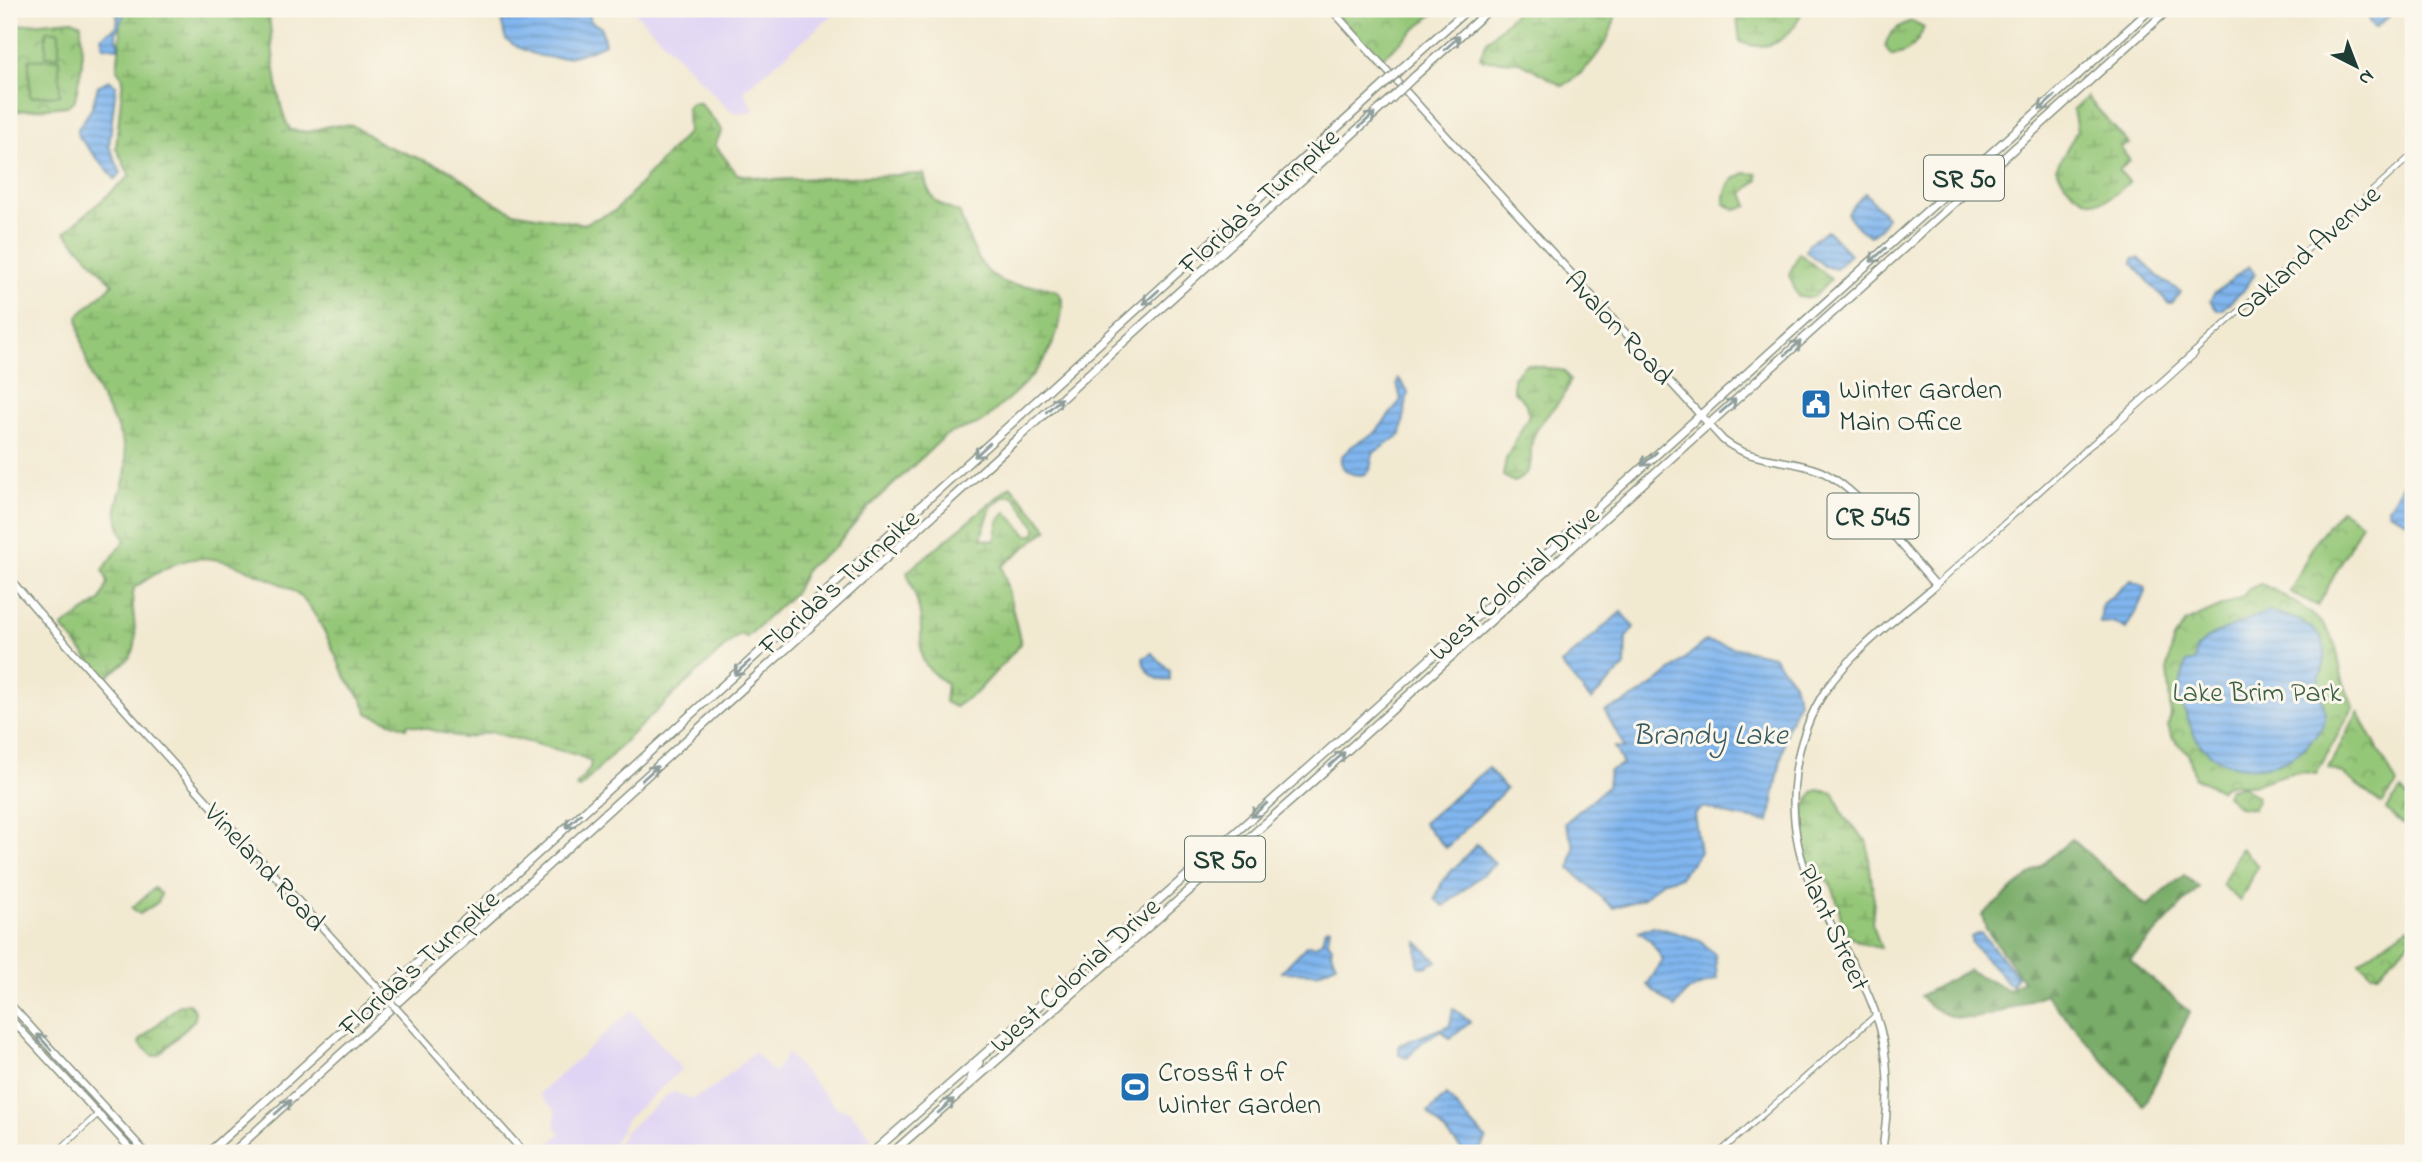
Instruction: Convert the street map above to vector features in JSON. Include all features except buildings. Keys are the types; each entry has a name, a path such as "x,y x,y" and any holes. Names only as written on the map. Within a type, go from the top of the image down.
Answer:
{"highway":[{"name":"Florida's Turnpike","path":"208,1153 1468,9"},
{"name":"Florida's Turnpike","path":"232,1153 1490,9"},
{"name":"West Colonial Drive","path":"872,1153 1311,766 1699,413 2151,9"},
{"name":"West Colonial Drive","path":"895,1152 1310,784 2169,9"},
{"path":"1511,603 1514,589 1537,561"},
{"path":"1495,617 1505,601 1505,590"},
{"path":"1310,784 1308,779 1311,766"},
{"path":"1252,835 1279,804 1279,793"},
{"path":"1110,961 1112,950 1129,925"},
{"path":"1085,984 1101,962 1103,949"},
{"path":"971,1084 972,1073 985,1054"}],"main road":[{"name":"Avalon Road","path":"1331,9 1708,424"},
{"name":"CR 545","path":"1708,424 1723,440 1744,453 1810,468 1837,480 1936,585"},
{"name":"Vineland Road","path":"9,578 166,758 299,899 524,1153"},
{"name":"Plant Street","path":"1882,1153 1889,1080 1876,1014 1806,873 1794,830 1793,796 1797,761 1814,711 1833,681 1936,585"},
{"path":"9,1003 146,1153"},
{"path":"9,1017 134,1153"},
{"path":"64,1077 80,1081"},
{"path":"98,1114 115,1118"}],"street":[{"name":"Oakland Avenue","path":"1936,585 2413,155"},
{"path":"1719,1153 1876,1014"},
{"path":"56,1153 98,1114"},
{"path":"886,1141 895,1152"}],"shaded area":[{"path":"632,9 840,9 744,90 754,111 739,113 729,110"},
{"path":"631,1010 682,1069 626,1120 608,1153 540,1153 561,1133 555,1127 555,1111 539,1094"},
{"path":"754,1052 775,1073 787,1053 837,1108 849,1111 871,1136 869,1143 859,1153 612,1153 626,1131 667,1095 674,1092 692,1099 715,1087"}],"green space":[{"path":"115,9 268,9 278,91 291,130 308,132 329,126 352,125 386,146 450,170 492,201 513,212 583,224 615,211 688,132 687,108 691,103 700,103 722,130 715,145 737,174 772,180 924,174 934,199 944,207 959,212 976,255 989,273 1009,284 1044,287 1059,293 1062,312 1057,333 1043,362 1022,386 985,420 945,436 868,508 834,548 807,568 795,592 747,637 740,634 729,643 632,734 580,788 576,787 590,768 591,761 577,755 491,732 463,738 408,724 406,728 367,713 318,621 303,599 278,583 223,561 208,558 181,562 134,588 134,650 127,660 105,679 62,627 101,600 108,582 103,570 125,540 119,525 117,503 125,476 125,452 117,427 90,371 78,316 113,284 65,232 130,176 116,148 123,78 117,70 121,32"},
{"path":"1331,9 1439,9 1378,61"},
{"path":"1519,9 1616,9 1611,32 1605,43 1591,63 1563,86 1520,62 1483,60 1480,57 1487,41"},
{"path":"1736,9 1803,9 1786,36 1770,45 1761,46 1740,42"},
{"path":"72,20 81,24 82,65 75,100 67,106 9,112 9,26"},
{"path":"1912,21 1924,27 1919,38 1908,51 1891,55 1885,46 1889,37 1899,27"},
{"path":"46,31 59,31 59,56 46,56"},
{"path":"59,59 60,95 30,97 29,60"},
{"path":"2087,97 2129,144 2120,147 2130,161 2119,170 2129,182 2113,196 2099,201 2091,201 2076,194 2064,182 2056,168 2077,131 2073,110"},
{"path":"1745,173 1757,174 1758,180 1743,193 1748,206 1735,209 1724,204 1729,184"},
{"path":"1799,253 1831,279 1814,297 1798,297 1789,275"},
{"path":"1526,364 1564,371 1570,380 1564,395 1534,435 1527,472 1514,482 1503,476 1506,459 1529,415 1525,402 1513,390 1513,377"},
{"path":"1011,486 1048,529 1002,566 1021,644 978,691 955,707 945,702 947,684 927,667 923,660 920,614 907,572","holes":["1004,496 1014,496 1037,529 1033,535 1027,535 1006,512 999,521 995,541 981,538 991,507"]},
{"path":"2341,510 2362,523 2318,606 2290,592 2316,540"},
{"name":"Lake Brim Park","path":"2260,584 2294,602 2325,627 2332,638 2346,690 2354,706 2316,774 2293,773 2251,785 2233,784 2220,790 2195,778 2188,753 2171,736 2168,725 2171,715 2167,668 2174,639 2186,622 2242,597 2249,589"},
{"path":"2358,712 2397,784 2382,804 2343,774 2328,768"},
{"path":"2242,786 2257,796 2258,801 2253,809 2239,807 2226,795 2230,789"},
{"path":"1818,790 1834,793 1844,817 1867,842 1874,901 1872,923 1881,948 1866,945 1848,934 1832,887 1809,864 1805,856 1801,827 1809,799 1813,792"},
{"path":"2401,790 2413,803 2413,832 2386,809"},
{"path":"2072,839 2147,906 2184,875 2199,887 2130,960 2190,1012 2144,1106 2045,994 1997,1013 1965,1018 1950,1016 1935,1009 1920,996 1968,970 2009,990 2023,981 1986,929 1982,915"},
{"path":"2241,848 2258,866 2240,901 2222,885"},
{"path":"154,888 161,894 158,902 140,914 132,908"},
{"path":"2408,927 2413,931 2413,939 2378,973 2371,973 2359,962"},
{"path":"188,1003 195,1011 195,1019 159,1055 153,1056 139,1043 141,1039 178,1006"}],"water":[{"path":"120,9 126,9 116,34 119,48 103,46 101,37 116,27"},
{"path":"503,9 588,9 591,22 601,27 605,44 566,57 543,57 531,53 506,40 501,20"},
{"path":"2368,9 2398,9 2375,28 2370,24"},
{"path":"109,80 116,85 109,146 121,173 115,179 78,136 77,130 92,108 98,86"},
{"path":"1865,193 1887,217 1880,228 1870,236 1859,229 1847,213"},
{"path":"1827,230 1850,254 1836,269 1824,266 1806,251 1809,243"},
{"path":"2139,258 2162,280 2181,292 2172,303 2168,303 2132,263 2133,259"},
{"path":"2249,266 2255,274 2243,291 2221,310 2217,310 2210,301 2214,294"},
{"path":"1399,379 1408,392 1401,435 1373,453 1370,470 1365,474 1348,472 1342,466 1341,457 1352,446 1376,432 1401,400 1397,383"},
{"path":"2406,479 2413,482 2413,524 2389,512 2388,508"},
{"path":"2131,580 2145,587 2146,592 2126,629 2113,622 2100,623 2102,605"},
{"name":"Lake Brim Park","path":"2268,611 2294,618 2314,630 2321,639 2325,649 2325,661 2319,687 2325,717 2319,731 2298,753 2272,765 2245,767 2218,759 2196,738 2180,700 2180,683 2186,663 2195,661 2196,649 2209,637"},
{"path":"1621,612 1634,627 1626,638 1625,666 1591,700 1561,664"},
{"name":"Brandy Lake","path":"1705,641 1773,656 1794,683 1799,701 1787,728 1769,822 1729,815 1704,807 1694,814 1700,852 1680,877 1661,882 1644,898 1613,908 1570,869 1574,846 1565,823 1607,787 1609,771 1623,764 1614,747 1625,748 1605,711 1646,690"},
{"path":"1152,653 1170,671 1170,680 1160,680 1148,671 1143,658"},
{"path":"1488,768 1506,789 1446,848 1423,823"},
{"path":"1477,844 1495,864 1444,906 1435,899 1443,880"},
{"path":"1653,926 1700,940 1715,955 1717,979 1687,991 1675,1008 1647,985 1663,960 1650,940 1639,932"},
{"path":"1330,928 1328,941 1336,964 1317,973 1281,972 1307,945 1315,946 1322,941 1325,929"},
{"path":"1981,933 2017,976 2013,985 2009,984 1971,942 1971,937"},
{"path":"1417,942 1437,961 1425,967 1418,966"},
{"path":"1453,1008 1470,1022 1450,1039 1442,1031 1422,1042 1407,1058 1399,1055 1399,1045 1450,1025"},
{"path":"1446,1095 1486,1139 1478,1150 1465,1153 1428,1113"}],"place":[{"name":"Winter Garden Main Office","path":"1816,404"},
{"name":"Crossfit of Winter Garden","path":"1135,1087"}]}
